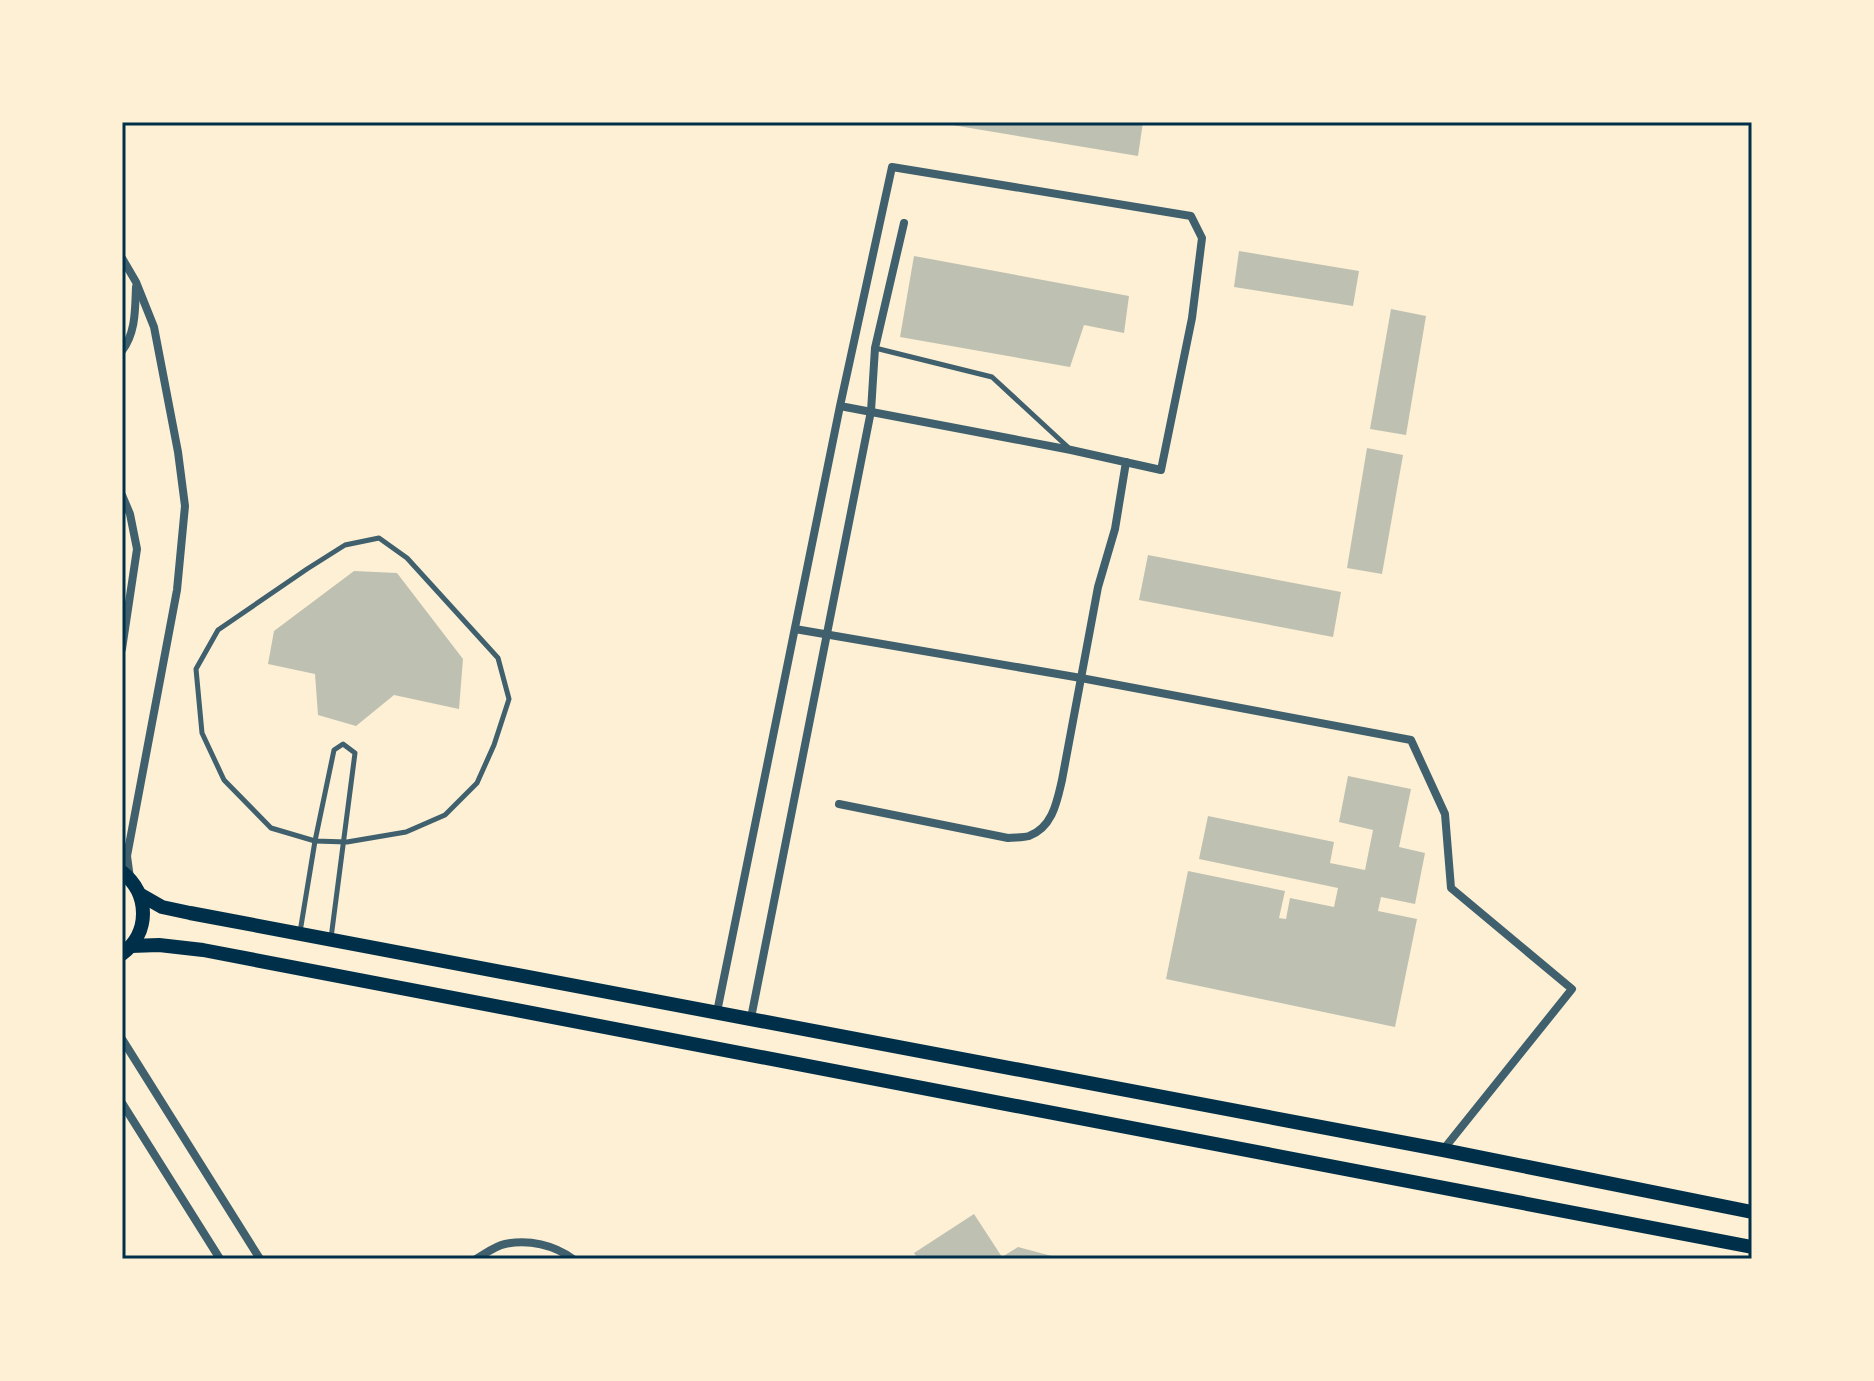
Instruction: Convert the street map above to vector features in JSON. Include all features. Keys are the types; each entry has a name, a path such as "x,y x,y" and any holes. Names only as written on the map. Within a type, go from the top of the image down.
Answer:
{"main road":[{"path":"126,876 141,895 162,907 1443,1150 1752,1212"},
{"path":"127,950 139,935 143,922 141,895"},
{"path":"127,950 159,945 203,950 1752,1247"}],"street":[{"path":"717,1012 840,406 892,167 1191,216 1202,238 1192,318 1161,470 840,406"},
{"path":"751,1018 871,411 875,348 904,223"},
{"path":"122,258 136,282 154,327 185,506 177,590 127,856 126,876"},
{"path":"122,351 129,341 135,320 136,282"},
{"path":"839,804 1008,838 1028,836 1044,827 1055,810 1098,587 1115,529 1126,462"},
{"path":"122,495 130,514 137,549 122,649"},
{"path":"795,629 1081,678 1411,740 1445,814 1451,888 1572,989 1443,1150"},
{"path":"122,1039 260,1259"},
{"path":"122,1103 220,1259"},
{"path":"476,1259 502,1244 532,1242 561,1250 573,1259"}],"lane":[{"path":"875,348 992,377 1071,450"},
{"path":"379,538 407,558 498,658 509,699 477,783 445,815 406,832 343,842 315,841 271,828 224,780 202,733 196,669 218,630 345,545 379,538"},
{"path":"300,933 334,750 343,744 355,753 331,939"}],"building":[{"path":"947,122 1143,122 1138,156"},
{"path":"1239,251 1359,271 1353,306 1234,287"},
{"path":"914,256 1129,296 1124,333 1084,325 1070,367 900,337"},
{"path":"1391,309 1426,316 1406,435 1370,429"},
{"path":"1367,448 1403,455 1382,574 1347,568"},
{"path":"1148,555 1341,592 1333,637 1139,600"},
{"path":"354,571 397,573 463,659 459,709 394,695 356,726 318,715 315,674 268,664 274,631"},
{"path":"1348,776 1411,789 1399,847 1425,853 1415,904 1381,897 1378,911 1417,919 1395,1027 1166,979 1188,871 1285,891 1279,918 1286,919 1290,898 1334,907 1338,888 1199,859 1208,816 1334,842 1330,863 1365,870 1373,830 1339,822"},
{"path":"974,1214 1002,1257 1018,1247 1063,1259 918,1259 914,1253"}]}
